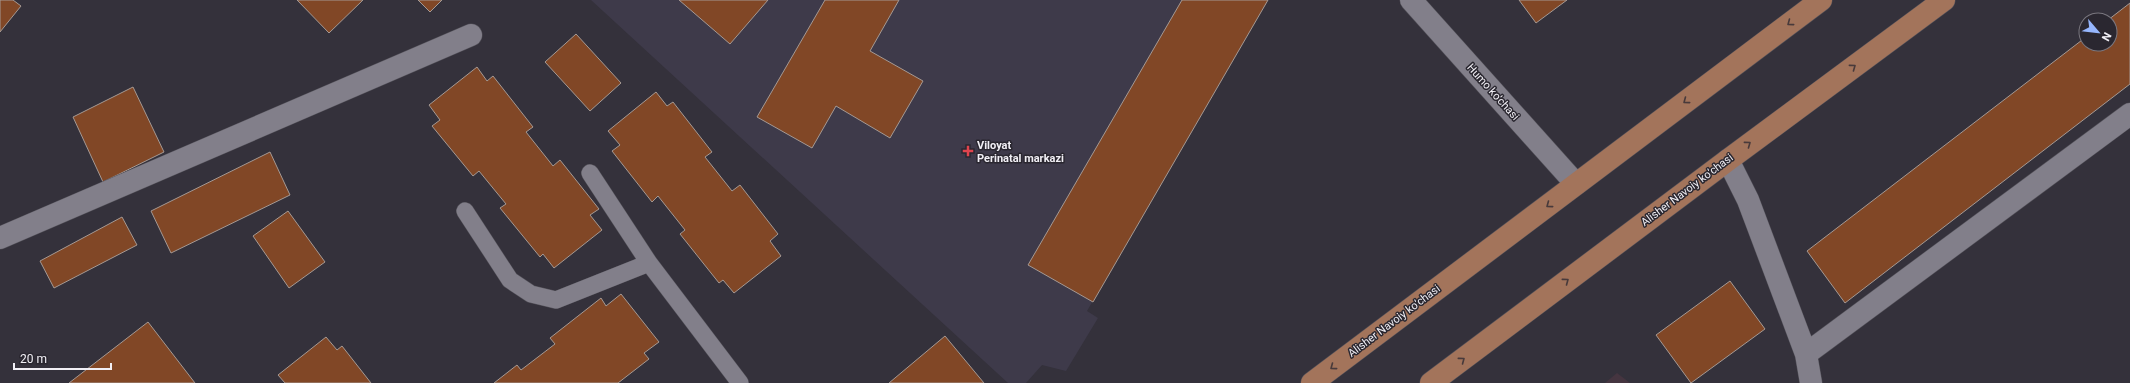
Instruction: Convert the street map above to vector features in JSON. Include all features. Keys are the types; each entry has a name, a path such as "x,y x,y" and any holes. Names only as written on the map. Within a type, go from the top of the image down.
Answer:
{"main road":[{"name":"Alisher Navoiy ko’chasi","path":"1312,383 1821,0"},
{"name":"Alisher Navoiy ko’chasi","path":"1431,383 1944,0"}],"street":[{"name":"Humo ko'chasi","path":"1416,2 1576,184"},
{"path":"0,238 471,35"},
{"path":"1806,354 2130,114"},
{"path":"1728,160 1748,200 1806,354 1812,383"}],"lane":[{"path":"590,173 649,263 740,383"},
{"path":"465,211 510,280 531,294 556,300 649,263"}],"shaded area":[{"name":"Viloyat Perinatal markazi","path":"591,0 1268,0 1087,311 1098,318 1066,371 1042,365 1026,383 1008,383"},
{"path":"1617,373 1630,383 1605,383"}],"building":[{"path":"0,0 13,0 21,6 0,32"},
{"path":"297,0 363,0 329,33"},
{"path":"418,0 442,0 430,12"},
{"path":"679,0 768,0 730,44"},
{"path":"825,0 899,0 870,51 923,81 890,138 836,106 812,148 757,117"},
{"path":"1182,0 1268,0 1093,302 1028,265"},
{"path":"1519,0 1567,0 1536,23"},
{"path":"2130,3 2130,84 1845,303 1807,251 2078,43 2078,52 2118,52 2118,12"},
{"path":"576,34 621,83 590,111 545,62"},
{"path":"477,67 487,81 493,76 533,127 526,132 553,166 560,160 599,209 590,215 602,230 554,268 543,254 540,257 500,208 506,204 479,171 473,176 432,126 440,120 429,105"},
{"path":"133,87 164,152 103,182 73,117"},
{"path":"656,92 667,106 673,102 712,152 705,157 732,191 740,185 778,234 770,241 781,256 734,293 723,280 719,283 680,234 685,230 658,196 652,202 612,151 620,145 608,131"},
{"path":"270,152 290,195 171,253 151,211"},
{"path":"288,211 325,262 289,288 253,236"},
{"path":"122,217 137,245 54,288 40,261"},
{"path":"1730,281 1765,329 1691,383 1656,335"},
{"path":"621,294 659,342 644,353 649,359 618,383 494,383 517,365 521,370 555,344 550,338 601,298 606,306"},
{"path":"148,322 195,383 69,383"},
{"path":"945,336 984,383 889,383"},
{"path":"326,337 337,350 342,346 371,383 285,383 278,375"}],"place":[{"name":"Viloyat Perinatal markazi","path":"968,151"}]}
